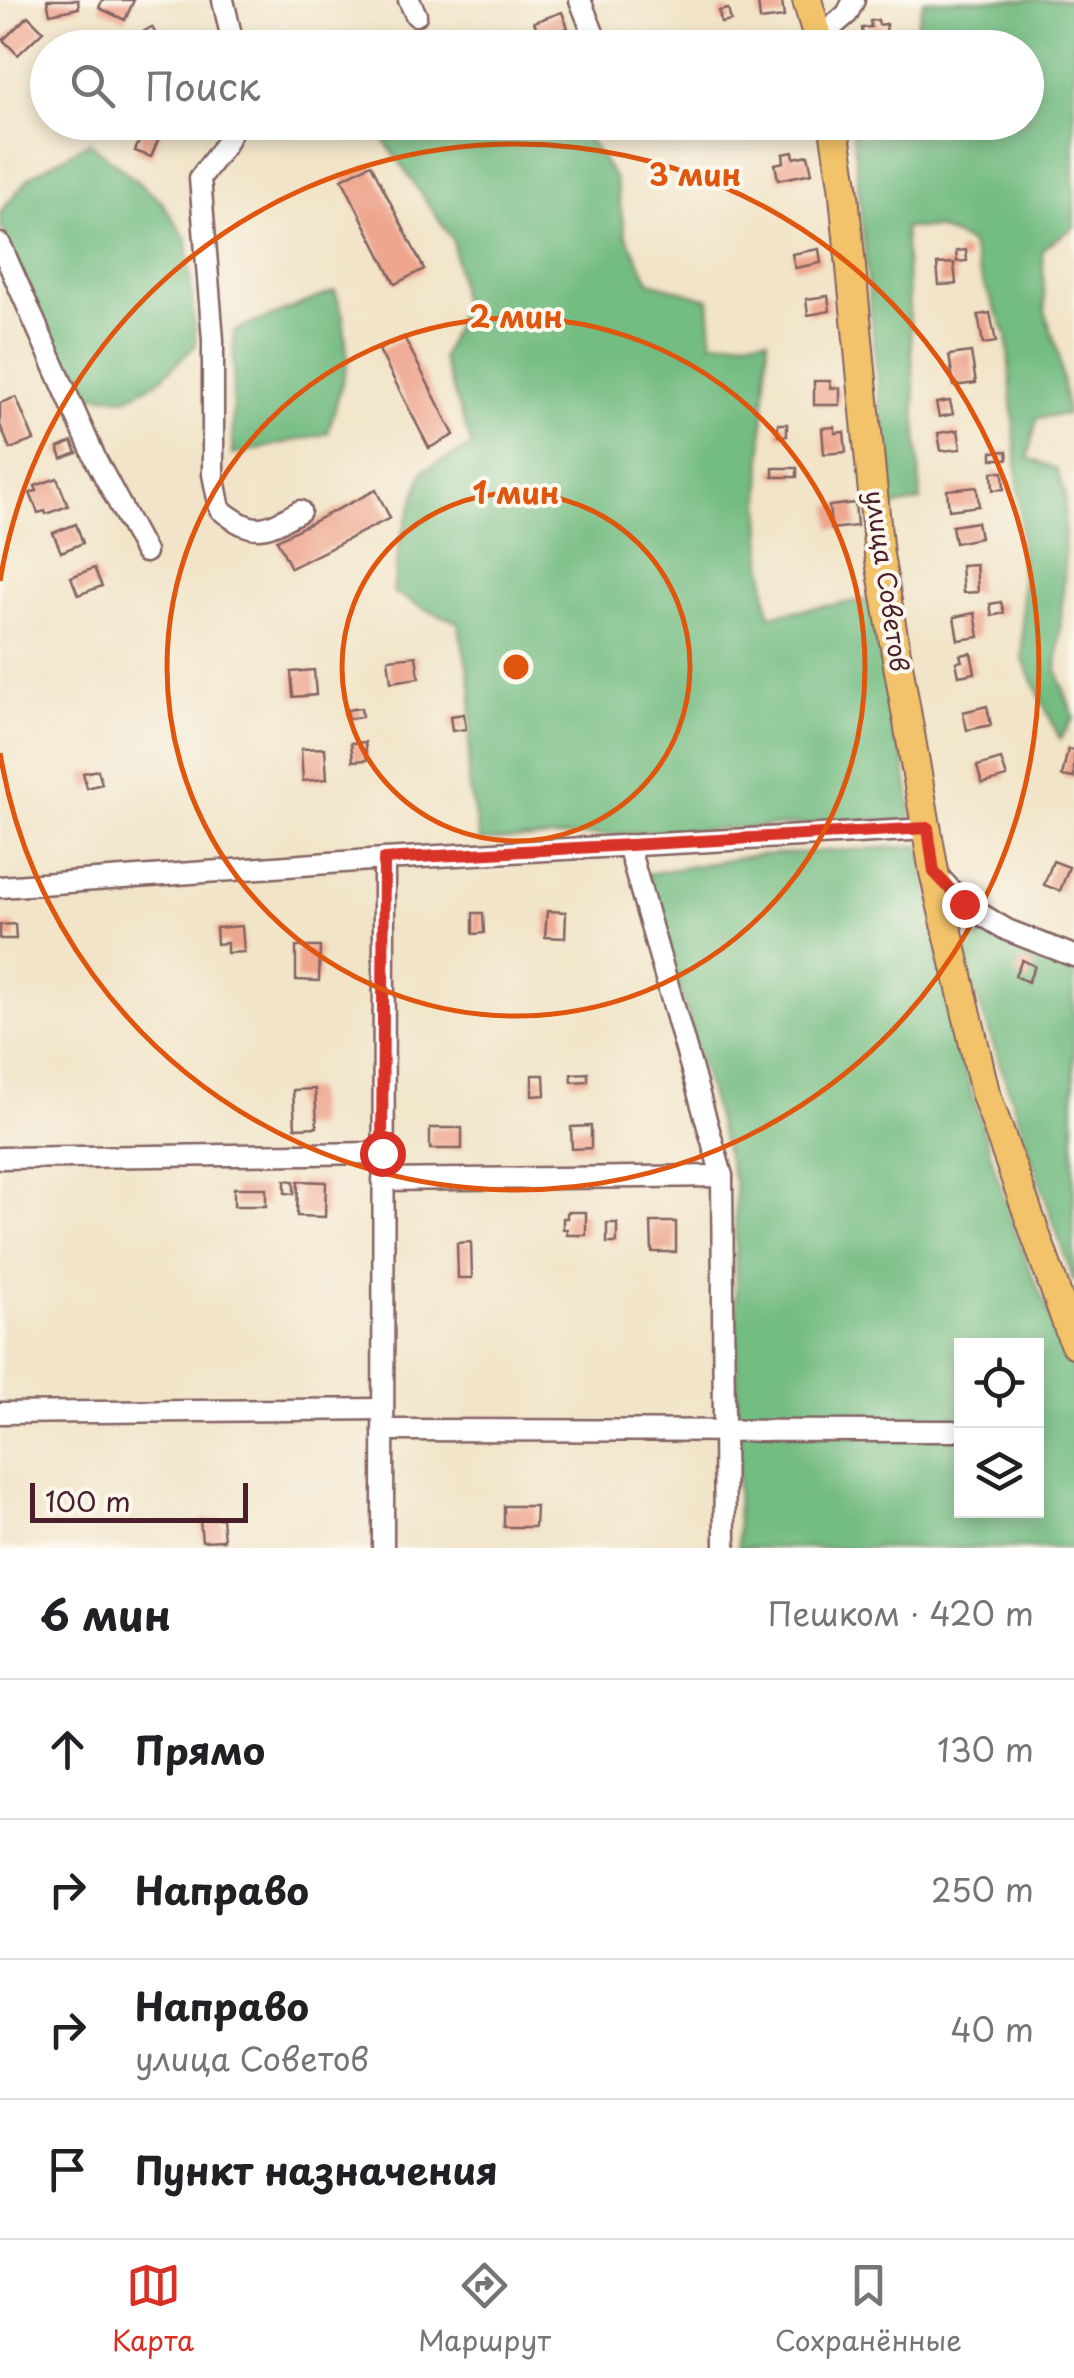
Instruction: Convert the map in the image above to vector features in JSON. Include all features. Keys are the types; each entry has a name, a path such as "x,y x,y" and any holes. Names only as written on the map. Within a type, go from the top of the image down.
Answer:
{"main road":[{"path":"807,0 816,30"},
{"name":"улица Советов","path":"836,140 879,554 934,872 986,1092 1074,1343"}],"street":[{"path":"224,0 230,30"},
{"path":"580,0 592,30"},
{"path":"832,30 854,0"},
{"path":"227,140 200,178 213,340 213,474 220,510 242,528 267,529 300,510"},
{"path":"0,244 96,460 145,552"},
{"path":"0,887 384,859 928,828"},
{"path":"628,844 722,1176 724,1548"},
{"path":"384,859 384,1548"},
{"path":"934,872 964,904 1007,930 1074,956"},
{"path":"0,1158 382,1153"},
{"path":"383,1180 722,1176"},
{"path":"0,1413 383,1409"},
{"path":"383,1430 954,1431"}],"green space":[{"path":"924,0 1074,0 1074,227 1042,249 1045,312 1059,355 1067,414 1037,418 1028,458 1056,469 1065,493 1057,671 1074,718 1060,739 1023,660 1020,507 1007,335 970,243 936,228 904,228 921,501 890,507 854,140 1044,140 1044,30 915,30"},
{"path":"384,140 589,140 615,179 626,236 650,282 709,299 712,342 768,338 761,511 769,615 878,598 913,819 480,841 468,783 472,690 458,622 393,592 400,540 424,470 472,446 442,358 462,308 453,240"},
{"path":"89,142 161,201 187,240 196,345 157,382 126,398 76,393 0,224 0,212 31,176"},
{"path":"335,291 343,316 348,361 328,433 232,455 234,331"},
{"path":"920,846 964,1067 1016,1236 1074,1374 1074,1548 738,1548 735,1184 647,874 757,855"},
{"path":"987,929 1074,966 1074,1283 962,952"}],"building":[{"path":"47,0 78,0 79,8 50,14"},
{"path":"102,0 134,0 125,20 99,8"},
{"path":"758,0 782,1 784,17 760,20"},
{"path":"728,9 731,21 721,23 719,11"},
{"path":"562,12 568,28 537,30 534,22"},
{"path":"28,16 42,30 30,30 30,43 18,55 3,40"},
{"path":"870,21 886,24 886,30 862,30 871,27"},
{"path":"139,140 158,140 151,157 135,151"},
{"path":"793,152 794,158 808,155 812,173 778,180 775,164 784,162 783,154"},
{"path":"371,164 424,269 395,284 342,179"},
{"path":"819,249 821,263 795,268 792,254"},
{"path":"966,250 967,261 957,262 956,251"},
{"path":"954,263 956,284 939,285 937,264"},
{"path":"828,296 830,311 808,315 806,299"},
{"path":"990,313 996,342 983,344 978,315"},
{"path":"404,337 454,435 429,448 379,350"},
{"path":"971,352 976,383 954,386 949,355"},
{"path":"814,381 830,381 831,388 840,388 840,405 814,405"},
{"path":"16,397 34,440 10,449 0,425 0,403"},
{"path":"950,401 953,414 939,417 936,403"},
{"path":"778,424 787,424 787,436 778,436"},
{"path":"835,427 835,433 844,432 846,452 824,454 822,428"},
{"path":"958,430 961,449 941,451 938,433"},
{"path":"72,442 77,453 62,459 58,448"},
{"path":"1007,451 1008,459 992,459 992,452"},
{"path":"773,468 797,468 797,477 773,477"},
{"path":"992,472 1003,472 1004,489 993,490"},
{"path":"57,478 68,506 38,513 30,493 37,491 35,486"},
{"path":"977,487 979,506 949,510 947,490"},
{"path":"376,490 390,518 291,568 277,540"},
{"path":"855,503 857,526 831,529 829,506"},
{"path":"977,522 980,538 955,543 952,526"},
{"path":"76,524 83,543 61,552 53,533"},
{"path":"976,564 978,592 963,593 961,565"},
{"path":"94,568 102,586 78,595 71,577"},
{"path":"1001,602 1004,613 992,616 990,604"},
{"path":"975,613 979,637 958,640 954,617"},
{"path":"971,653 975,673 959,676 956,662 962,661 960,655"},
{"path":"416,656 419,678 391,682 388,659"},
{"path":"314,670 316,695 293,697 291,672"},
{"path":"987,706 991,725 967,730 963,712"},
{"path":"361,708 362,717 349,719 347,710"},
{"path":"464,714 466,729 452,731 450,716"},
{"path":"365,742 367,760 353,761 351,743"},
{"path":"325,748 327,779 303,781 301,749"},
{"path":"1068,749 1074,750 1074,778 1062,776"},
{"path":"1001,759 1007,777 982,784 977,766"},
{"path":"98,770 102,784 87,788 83,773"},
{"path":"1053,861 1069,867 1060,891 1044,885"},
{"path":"547,911 566,912 565,938 545,937"},
{"path":"473,913 483,913 484,933 473,934"},
{"path":"15,924 16,939 0,939 0,925"},
{"path":"242,926 244,952 227,953 227,943 217,944 216,928"},
{"path":"296,947 320,947 319,981 296,980"},
{"path":"1022,960 1035,966 1028,982 1015,976"},
{"path":"588,1073 588,1081 572,1082 571,1074"},
{"path":"532,1075 544,1075 545,1095 532,1096"},
{"path":"315,1089 317,1127 295,1128 293,1090"},
{"path":"591,1126 591,1148 572,1149 571,1127"},
{"path":"430,1128 462,1128 462,1149 430,1149"},
{"path":"285,1180 294,1181 294,1194 285,1193"},
{"path":"298,1181 326,1182 325,1217 297,1216"},
{"path":"234,1188 266,1188 266,1206 234,1206"},
{"path":"567,1212 586,1212 586,1235 567,1235 563,1218 567,1218"},
{"path":"651,1222 676,1222 676,1252 652,1252"},
{"path":"607,1223 617,1223 617,1243 607,1243"},
{"path":"471,1242 472,1278 458,1278 457,1243"},
{"path":"504,1506 536,1506 535,1527 504,1527"},
{"path":"222,1518 224,1540 202,1541 200,1520"}],"route":[{"path":"382,1153 384,859 928,828 934,872 964,904"}]}
